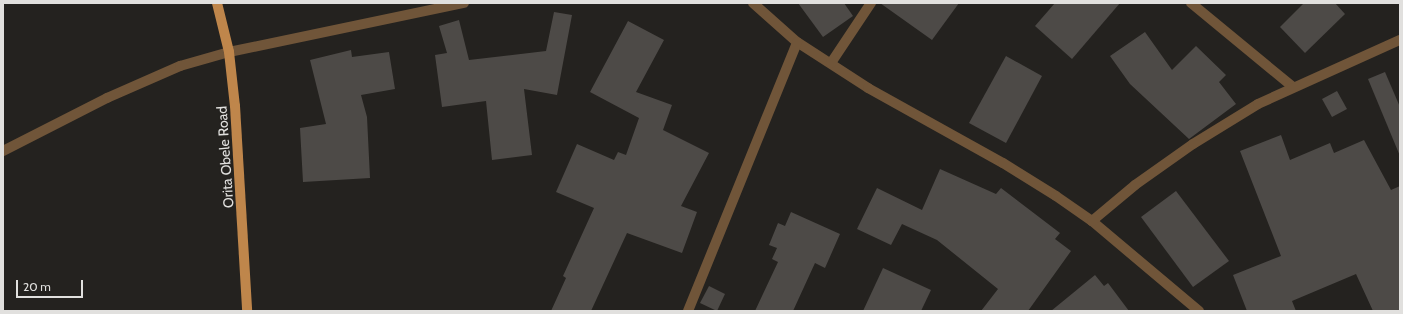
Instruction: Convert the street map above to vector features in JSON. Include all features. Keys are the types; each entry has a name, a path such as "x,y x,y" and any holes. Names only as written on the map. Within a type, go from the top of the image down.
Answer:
{"main road":[{"name":"Orita Obele Road","path":"218,3 229,52 242,182 247,311"}],"street":[{"path":"3,152 139,83 180,66 229,52 464,3"},
{"path":"753,3 797,42 868,88 1003,163 1092,221 1199,311"},
{"path":"831,63 871,3"},
{"path":"1191,3 1293,87"},
{"path":"1092,221 1135,185 1193,144 1258,104 1400,40"},
{"path":"688,311 797,42"}],"building":[{"path":"798,3 844,3 853,16 823,37"},
{"path":"880,3 959,3 932,40"},
{"path":"1055,3 1120,3 1072,59 1035,26"},
{"path":"1304,3 1335,3 1345,14 1305,53 1280,27"},
{"path":"554,12 572,15 557,95 524,89 532,155 492,160 486,101 442,107 435,55 447,53 439,26 459,20 469,60 546,51"},
{"path":"628,21 664,40 636,92 672,105 663,130 709,153 681,206 697,212 682,253 627,233 591,311 551,311 566,278 563,276 594,208 556,192 577,144 614,160 618,152 626,155 639,118 590,92"},
{"path":"1145,32 1172,70 1196,46 1226,75 1219,82 1236,104 1189,139 1130,84 1110,56"},
{"path":"351,50 352,57 389,52 395,89 361,95 367,117 370,178 303,182 300,128 326,124 310,60"},
{"path":"1006,56 1042,76 1006,143 969,123"},
{"path":"1385,72 1400,107 1400,156 1368,79"},
{"path":"1337,91 1347,109 1332,117 1322,99"},
{"path":"1281,135 1290,160 1330,143 1334,153 1364,140 1391,190 1400,186 1400,311 1373,311 1356,274 1292,301 1296,311 1247,311 1233,275 1281,256 1240,151"},
{"path":"940,169 996,194 1001,188 1060,233 1055,239 1071,251 1028,311 981,311 998,289 937,240 902,224 891,245 857,229 877,188 922,210"},
{"path":"1176,191 1229,261 1193,287 1141,217"},
{"path":"791,212 840,234 825,268 815,263 793,311 755,311 778,262 772,259 777,248 769,245 778,223 785,226"},
{"path":"883,268 931,290 921,311 863,311"},
{"path":"1095,275 1104,286 1108,283 1129,311 1051,311"},
{"path":"709,286 725,294 717,311 700,303"}]}
